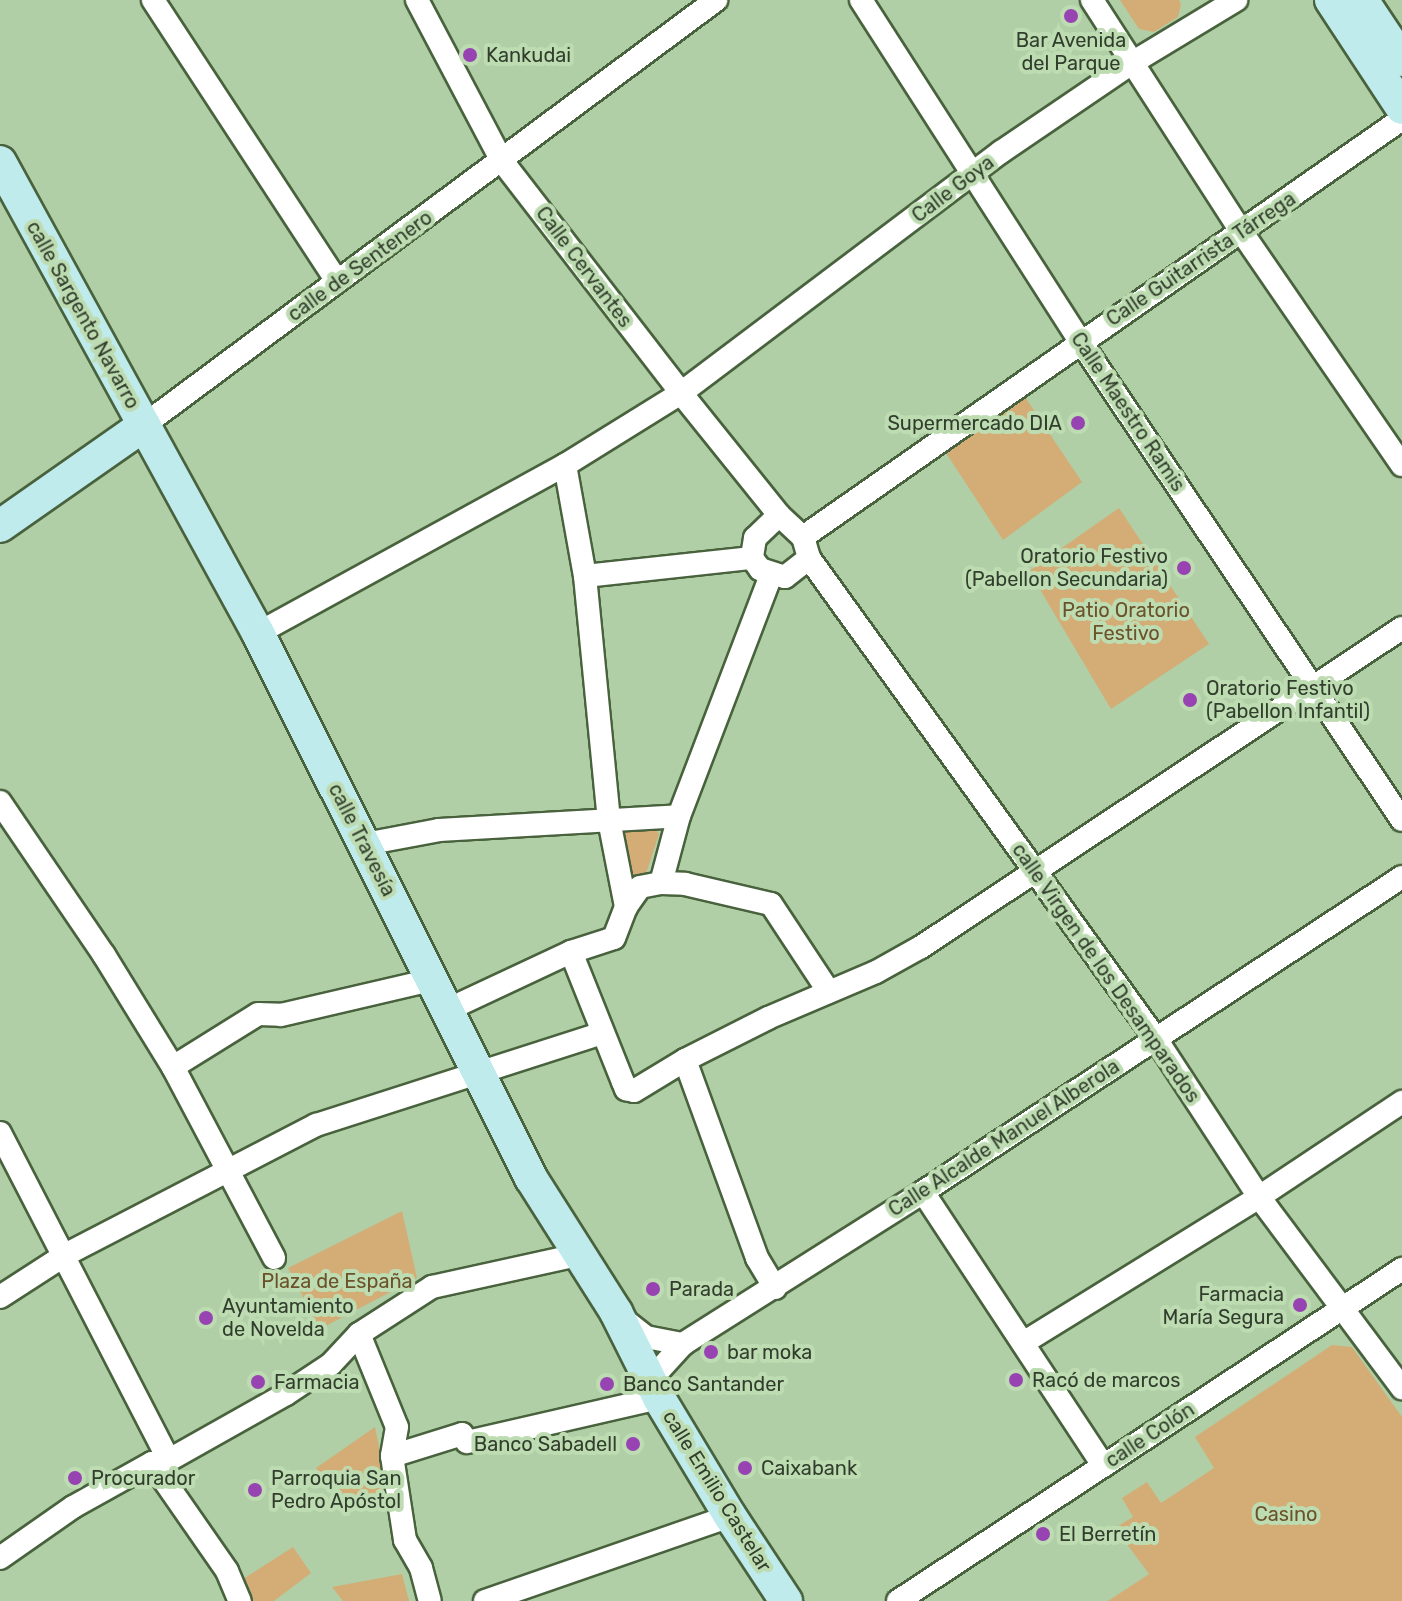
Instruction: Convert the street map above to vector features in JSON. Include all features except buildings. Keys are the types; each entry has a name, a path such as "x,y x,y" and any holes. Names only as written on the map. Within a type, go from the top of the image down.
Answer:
{"street":[{"path":"153,0 337,281"},
{"name":"Calle Cervantes","path":"417,0 502,161 779,515"},
{"name":"calle de Sentenero","path":"0,526 144,425 716,0"},
{"path":"1092,0 1241,231 1402,465"},
{"name":"Calle Goya","path":"258,633 565,465 681,393 974,174 1207,8 1236,0"},
{"path":"1331,0 1402,108"},
{"path":"1362,0 1402,60"},
{"name":"Calle Maestro Ramis","path":"872,4 974,174 1080,341 1402,820"},
{"name":"Calle Guitarrista Tárrega","path":"806,547 1080,341 1402,119"},
{"name":"calle Sargento Navarro","path":"0,162 144,425"},
{"name":"calle Travesía","path":"144,425 258,633 510,1139 578,1255 616,1312"},
{"path":"565,465 585,576 609,820 626,907"},
{"path":"779,515 806,547 785,577 760,569 752,558 755,538 779,515"},
{"name":"calle Virgen de los Desamparados","path":"806,547 1156,1039 1259,1197 1402,1388"},
{"path":"585,576 752,558"},
{"path":"661,883 679,816 771,575"},
{"path":"571,952 626,1089 634,1091 647,1086 685,1060 801,1002 876,972 921,947 1402,628"},
{"path":"0,802 104,955 173,1067 274,1258"},
{"path":"365,844 439,830 679,816"},
{"name":"Calle Alcalde Manuel Alberola","path":"655,1388 683,1344 923,1192 1402,877"},
{"path":"447,1010 571,952 614,938 626,907 640,887 661,883 685,884 771,904 829,992"},
{"path":"173,1067 258,1014 281,1015 432,980"},
{"path":"0,1297 65,1255 316,1125 480,1075 603,1033"},
{"path":"685,1060 757,1258 775,1288"},
{"path":"1023,1343 1259,1197 1402,1102"},
{"path":"0,1133 65,1255 161,1461 227,1571 240,1601"},
{"path":"923,1192 1104,1466"},
{"path":"0,1558 73,1507 286,1394 331,1364 359,1334 432,1287 578,1255"},
{"name":"calle Colón","path":"898,1601 1402,1269"},
{"path":"616,1312 646,1337 660,1343 683,1344"},
{"name":"calle Emilio Castelar","path":"616,1312 655,1388 730,1516 786,1601"},
{"path":"359,1334 397,1427 392,1456 405,1540 421,1568 430,1601"},
{"path":"392,1456 462,1434 467,1442 655,1388"},
{"path":"485,1601 730,1516"}],"green space":[{"path":"1120,0 1179,0 1181,4 1178,17 1154,32 1139,29"},
{"path":"1025,397 1082,482 1003,540 944,450"},
{"name":"Patio Oratorio Festivo","path":"1119,508 1209,644 1111,709 1029,571"},
{"path":"654,827 659,834 647,871 628,884 621,831"},
{"name":"Plaza de España","path":"402,1211 417,1278 320,1329 288,1268"},
{"name":"Casino","path":"1332,1345 1352,1347 1402,1417 1402,1601 1108,1601 1149,1574 1115,1528 1133,1517 1122,1498 1147,1482 1161,1503 1214,1468 1195,1437"},
{"path":"375,1427 388,1490 347,1513 316,1468"},
{"path":"293,1547 311,1573 274,1601 247,1601 240,1581"},
{"path":"402,1574 409,1601 343,1601 332,1587"}],"place":[{"name":"Bar Avenida del Parque","path":"1071,16"},
{"name":"Kankudai","path":"470,55"},
{"name":"Supermercado DIA","path":"1078,423"},
{"name":"Oratorio Festivo (Pabellon Secundaria)","path":"1184,568"},
{"name":"Oratorio Festivo (Pabellon Infantil)","path":"1190,700"},
{"name":"Parada","path":"653,1289"},
{"name":"Farmacia María Segura","path":"1300,1305"},
{"name":"Ayuntamiento de Novelda","path":"206,1318"},
{"name":"bar moka","path":"711,1352"},
{"name":"Racó de marcos","path":"1016,1380"},
{"name":"Farmacia","path":"258,1382"},
{"name":"Banco Santander","path":"607,1384"},
{"name":"Banco Sabadell","path":"633,1444"},
{"name":"Caixabank","path":"745,1468"},
{"name":"Procurador","path":"75,1478"},
{"name":"Parroquia San Pedro Apóstol","path":"255,1490"},
{"name":"El Berretín","path":"1043,1534"}]}
